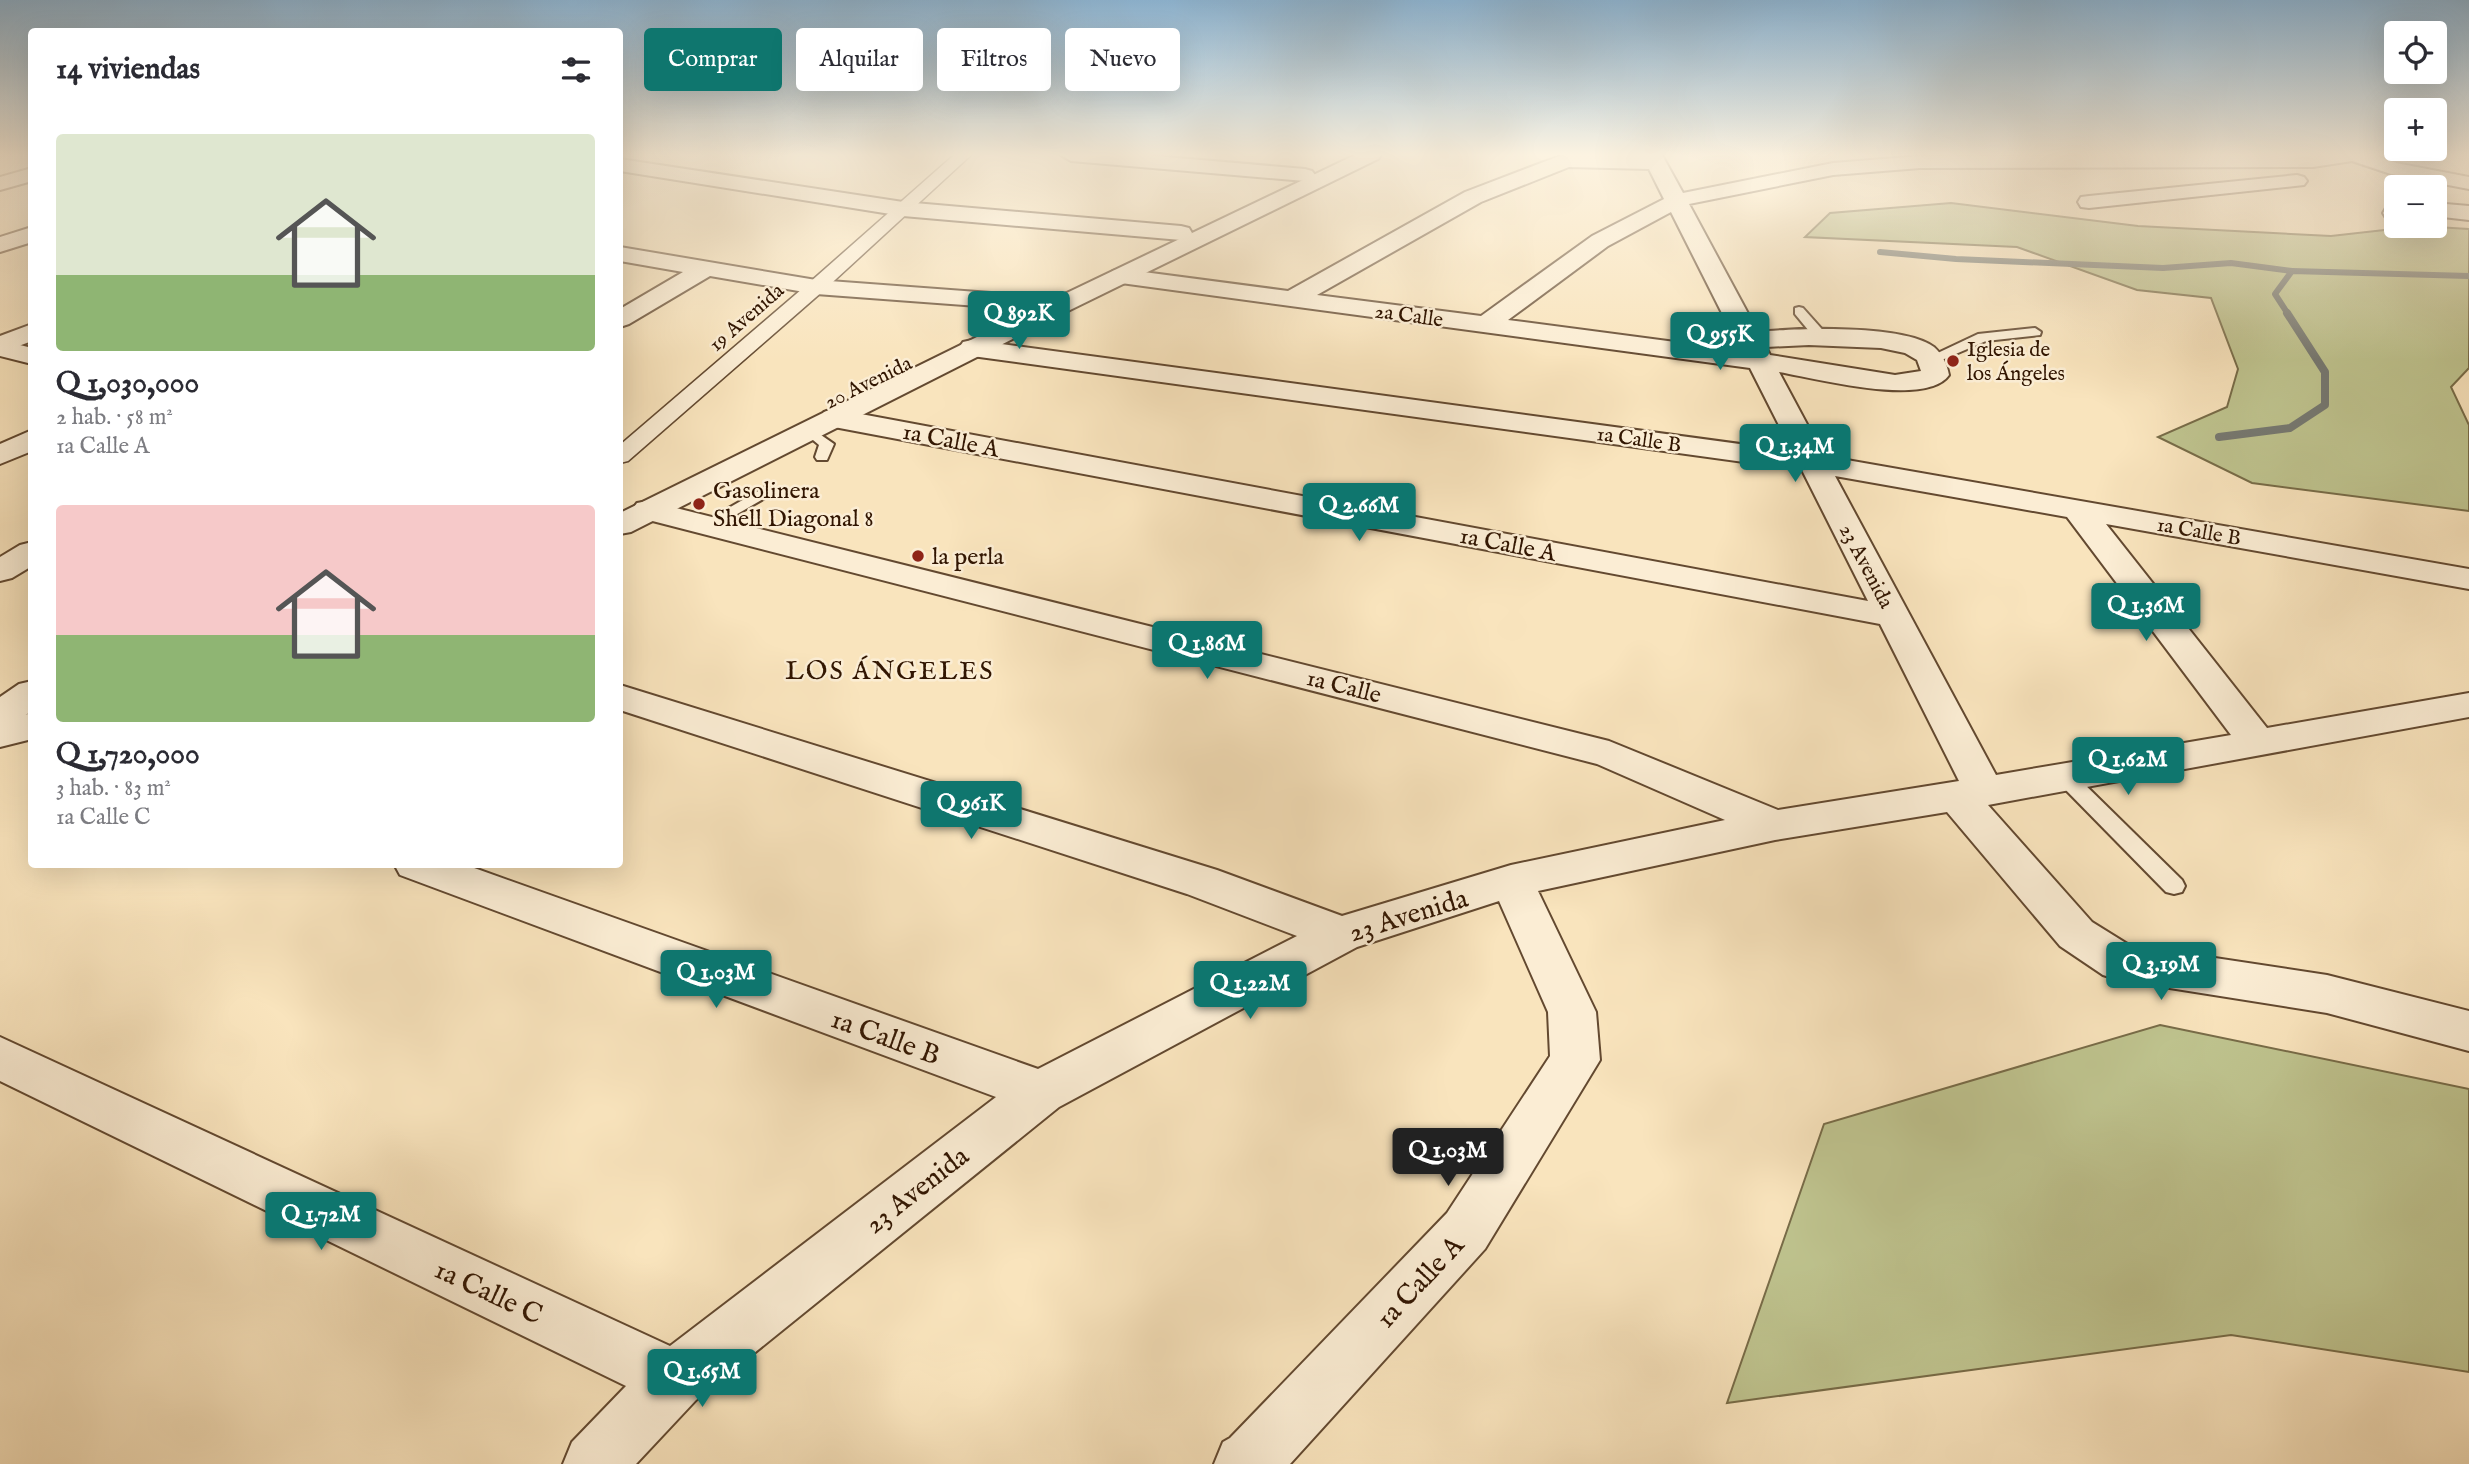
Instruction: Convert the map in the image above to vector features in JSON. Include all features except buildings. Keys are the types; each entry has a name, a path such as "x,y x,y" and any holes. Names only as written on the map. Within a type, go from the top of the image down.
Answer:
{"street":[{"name":"19 Avenida","path":"623,453 887,223"},
{"path":"1069,223 1181,233"},
{"name":"20 Avenida","path":"626,509 1030,303 1202,223"},
{"name":"20 Avenida","path":"626,509 821,424 1230,223"},
{"path":"1292,299 1426,223"},
{"path":"1485,325 1600,241 1634,223"},
{"name":"23 Avenida","path":"1688,223 1893,616 1970,793"},
{"path":"0,245 28,235"},
{"path":"623,254 816,287 1030,303"},
{"path":"623,317 707,268"},
{"name":"2a Calle","path":"1121,276 1698,353 1754,351 1823,339 1892,341 1916,348 1932,359 1936,375 1925,380 1895,383 1754,351"},
{"path":"0,346 28,334"},
{"path":"0,346 28,355"},
{"name":"1a Calle B","path":"972,348 1813,463 2469,579"},
{"name":"1a Calle A","path":"821,424 1893,616"},
{"path":"0,455 28,441"},
{"name":"1a Calle","path":"626,509 707,525 1609,754 1775,825"},
{"path":"2078,510 2258,742"},
{"path":"0,570 28,554"},
{"path":"0,714 28,696"},
{"path":"623,698 1202,882 1341,934"},
{"name":"23 Avenida","path":"594,1464 675,1379 1041,1092 1341,934 1511,881 1775,825 2066,778 2469,705"},
{"path":"0,734 28,727"},
{"path":"0,759 28,752"},
{"path":"1970,793 2076,934 2119,962 2327,994 2469,1031"},
{"name":"1a Calle B","path":"426,868 1041,1092"},
{"name":"1a Calle A","path":"1245,1464 1252,1460 1466,1231 1538,1114 1575,1060 1572,1012 1511,881"},
{"name":"1a Calle C","path":"0,1058 675,1379"}],"lane":[{"path":"1799,311 1823,339"},
{"path":"1932,359 1983,337 2035,332"},
{"path":"821,424 827,444 822,457"},
{"path":"707,525 767,491"},
{"path":"2066,778 2174,886"}],"green space":[{"path":"1819,223 2116,223 2331,236 2384,230 2384,238 2447,238 2447,228 2469,229 2469,368 2451,387 2469,425 2469,511 2252,483 2158,437 2227,407 2238,369 2211,298 2137,290 2017,247 1805,237"},
{"path":"2160,1025 2469,1089 2469,1372 2231,1335 1727,1403 1824,1124"}],"waterway":[{"path":"1880,252 1956,259 2163,268 2231,263 2292,271"},
{"path":"2288,314 2275,294 2292,271"},
{"path":"2292,271 2469,276"},
{"path":"2219,437 2290,428 2325,405 2325,372 2287,313"}],"place":[{"name":"Iglesia de los Ángeles","path":"1953,361"},
{"name":"Gasolinera Shell Diagonal 8","path":"699,504"},
{"name":"la perla","path":"918,556"}],"district":[{"name":"LOS ÁNGELES","path":"890,670"}]}
